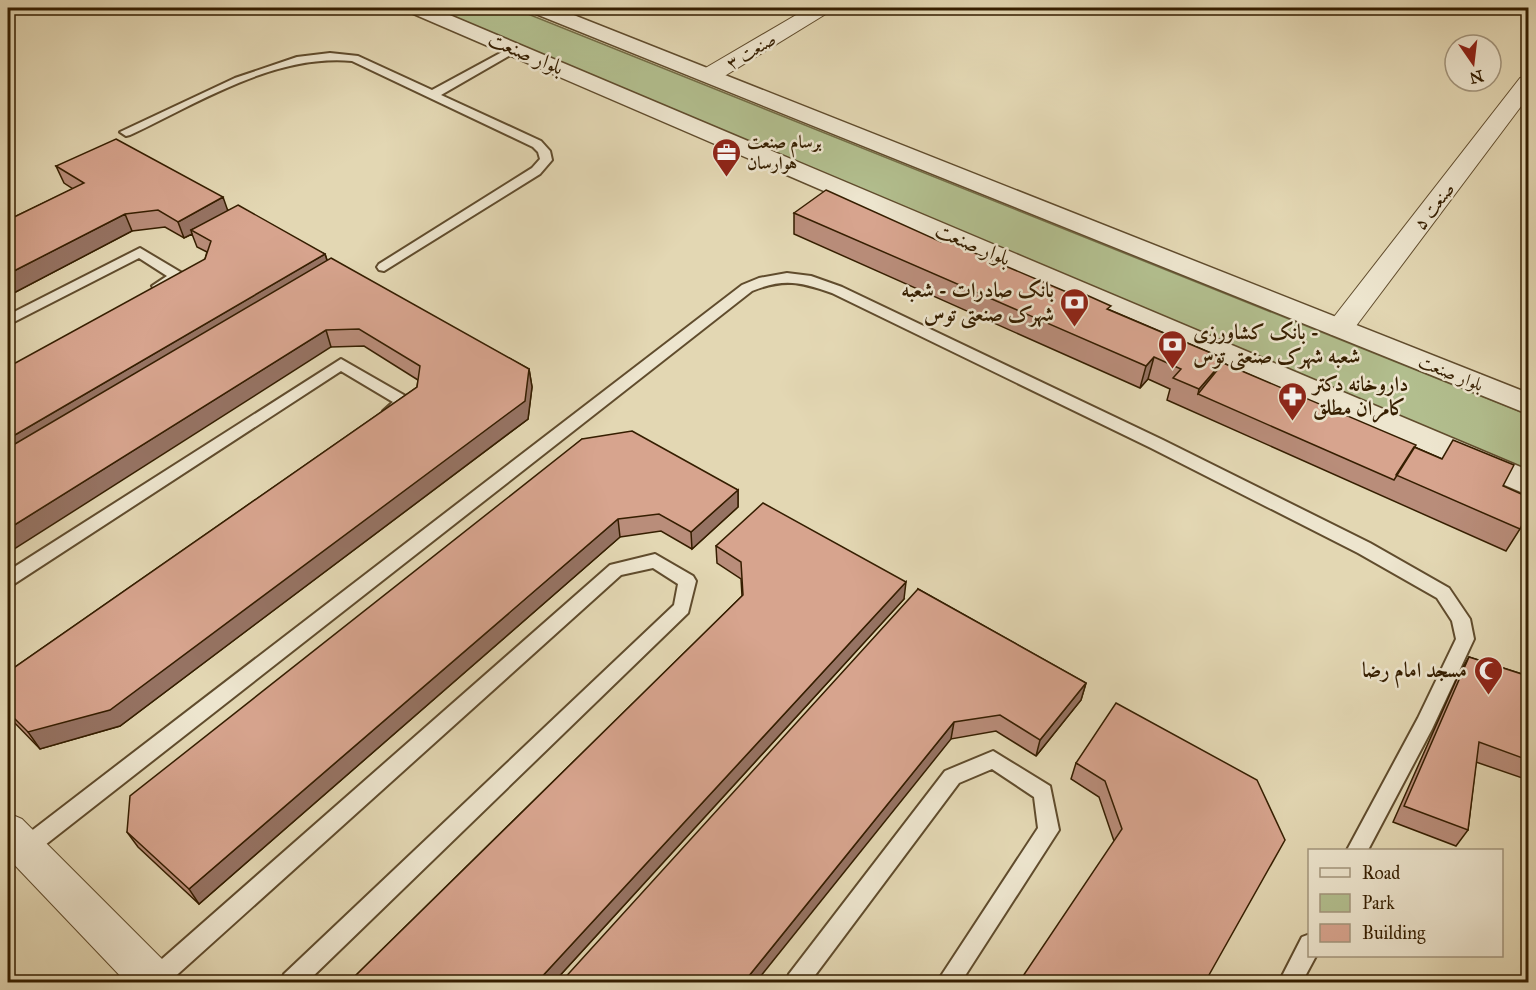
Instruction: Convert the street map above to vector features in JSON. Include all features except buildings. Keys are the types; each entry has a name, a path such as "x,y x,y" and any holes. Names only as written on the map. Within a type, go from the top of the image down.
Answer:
{"street":[{"name":"بلوار صنعت","path":"416,8 515,48 1528,483"},
{"name":"بلوار صنعت","path":"538,8 1528,404"},
{"name":"صنعت ۳","path":"710,75 822,8"},
{"name":"صنعت ۵","path":"1340,328 1528,83"},
{"path":"16,840 155,982"}],"lane":[{"path":"434,94 515,48"},
{"path":"126,132 257,73 293,61 340,54 354,58 434,94 537,144 544,151 546,160 536,171 384,267"},
{"path":"8,321 140,252 177,276 147,292"},
{"path":"16,840 747,288 764,281 787,277 807,279 837,290 932,334 1364,548 1443,593 1461,619 1465,639 1425,723 1359,849"},
{"path":"8,579 341,364 404,402 375,422"},
{"path":"155,982 616,570 655,561 687,581 682,608 292,982"},
{"path":"797,982 952,777 993,759 1043,792 1049,830 948,982"},
{"path":"1290,982 1308,948"}],"green space":[{"path":"429,8 513,8 1528,415 1528,471"}],"place":[{"name":"برسام صنعت هوارسان","path":"726,178"},
{"name":"بانک صادرات - شعبه شهرک صنعتی توس","path":"1075,328"},
{"name":"بانک کشاورزی - شعبه شهرک صنعتی توس","path":"1172,370"},
{"name":"داروخانه دکتر کامران مطلق","path":"1292,422"},
{"name":"مسجد امام رضا","path":"1488,696"}]}
